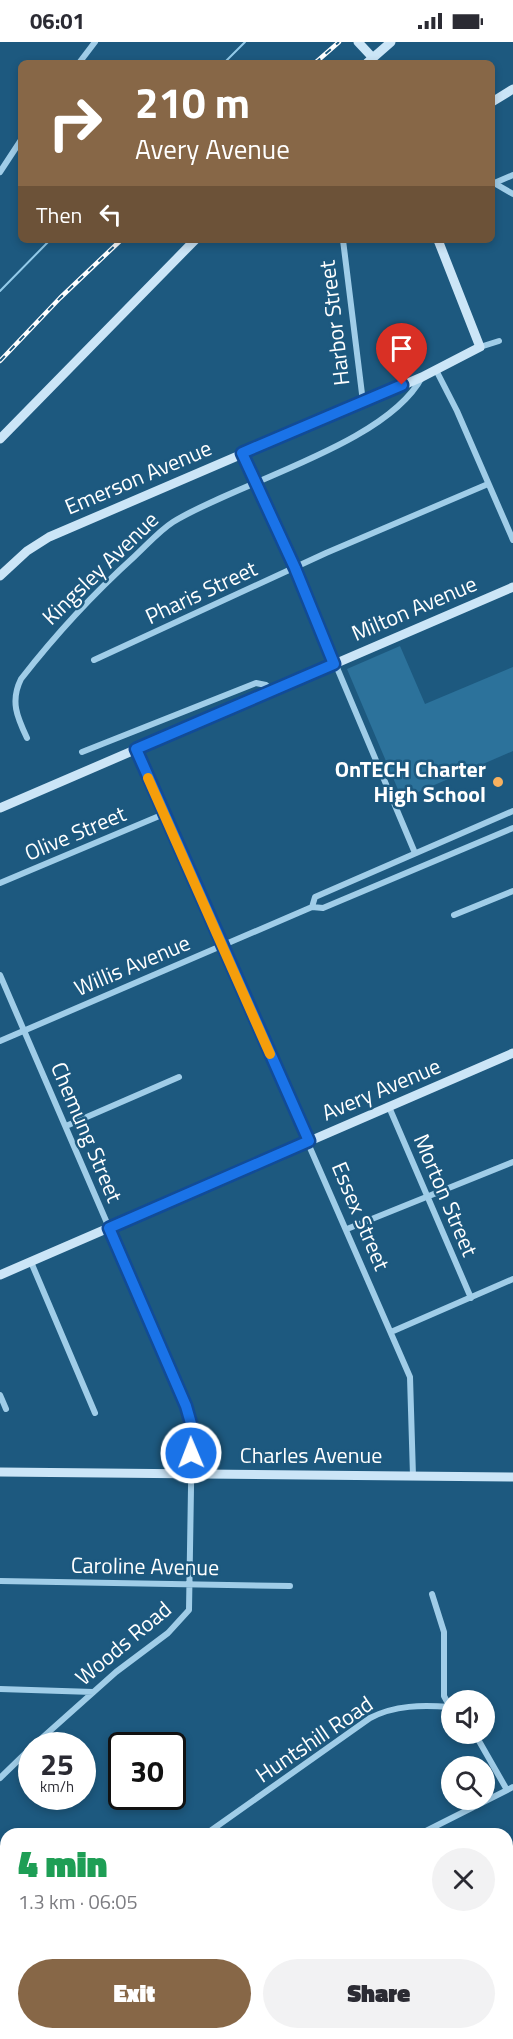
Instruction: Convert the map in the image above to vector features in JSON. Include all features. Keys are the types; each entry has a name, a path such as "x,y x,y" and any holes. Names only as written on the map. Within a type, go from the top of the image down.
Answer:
{"street":[{"path":"81,60 95,42"},
{"path":"358,42 370,60 391,42"},
{"path":"495,100 513,89"},
{"path":"0,172 18,145"},
{"path":"495,183 513,175"},
{"path":"495,185 513,194"},
{"path":"0,439 192,243"},
{"name":"Harbor Street","path":"343,243 363,402"},
{"path":"439,243 480,347"},
{"name":"Emerson Avenue","path":"0,576 27,551 49,537 422,377 480,347 499,341"},
{"path":"436,370 457,411 513,540"},
{"name":"Kingsley Avenue","path":"27,738 15,709 18,685 74,614 170,524 218,497 332,447 370,426 405,401 414,392 422,377"},
{"path":"242,453 295,568 416,853"},
{"name":"Pharis Street","path":"94,660 295,568 488,484"},
{"name":"Milton Avenue","path":"0,808 513,587"},
{"path":"82,752 256,683 266,685 272,690"},
{"name":"Essex Street","path":"136,749 309,1141 412,1384 412,1476"},
{"name":"Willis Avenue","path":"312,907 315,897 513,811"},
{"name":"Olive Street","path":"0,883 164,814"},
{"name":"Willis Avenue","path":"0,1041 312,907 323,908 513,828"},
{"path":"454,915 513,891"},
{"name":"Chemung Street","path":"0,975 186,1406 192,1427 190,1474"},
{"name":"Avery Avenue","path":"0,1275 513,1053"},
{"path":"66,1126 179,1077"},
{"name":"Morton Street","path":"389,1107 471,1298"},
{"path":"347,1229 513,1162"},
{"path":"31,1262 95,1413"},
{"path":"391,1332 513,1279"},
{"path":"0,1395 6,1409"},
{"name":"Charles Avenue","path":"0,1472 513,1477"},
{"name":"Woods Road","path":"49,1732 93,1692 184,1618 189,1610 190,1474"},
{"name":"Caroline Avenue","path":"0,1581 290,1586"},
{"path":"432,1594 444,1632 444,1690"},
{"path":"0,1689 93,1692"},
{"name":"Huntshill Road","path":"214,1828 370,1718 396,1708 423,1705 441,1707"},
{"path":"432,1828 510,1788 481,1744"},
{"name":"Woods Road","path":"0,1778 18,1761"}],"shaded area":[{"path":"400,646 425,704 513,667 513,751 402,799 347,669"}],"waterway":[{"path":"227,60 245,42"},
{"path":"0,291 47,243"}],"railway":[{"path":"318,60 339,42"},
{"path":"0,361 60,298 118,243"}],"slow traffic":[{"path":"148,778 270,1054"}],"place":[{"name":"OnTECH Charter High School","path":"498,782"}],"route":[{"path":"191,1453 192,1427 186,1406 109,1228 309,1141 136,749 334,664 295,568 242,453 402,385"}]}
